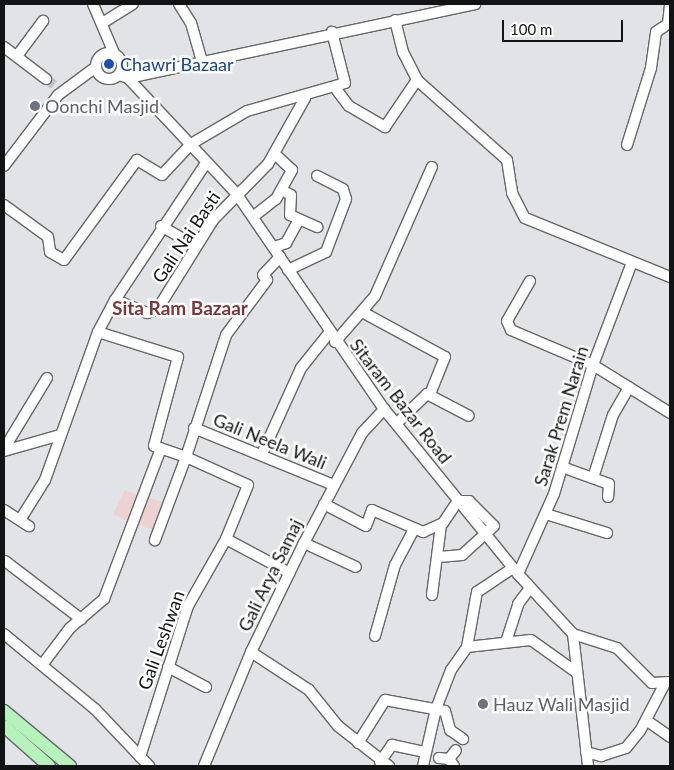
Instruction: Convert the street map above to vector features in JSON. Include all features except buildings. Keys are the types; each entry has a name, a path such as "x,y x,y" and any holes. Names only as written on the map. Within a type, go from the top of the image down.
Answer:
{"main road":[{"path":"4,711 70,766"},
{"path":"4,726 49,766"}],"street":[{"path":"93,4 104,22 114,54 122,64 124,76"},
{"path":"104,22 133,4"},
{"path":"179,4 191,23 202,61"},
{"path":"96,67 104,78 124,76 472,4"},
{"path":"627,146 649,76 656,32 668,24 670,4"},
{"path":"395,20 402,52 416,80 507,160 512,193 525,218 632,265 670,278"},
{"path":"17,56 43,21"},
{"path":"4,205 48,237 50,252 62,261 136,160 162,176 191,144 247,111 336,89 346,80 332,32"},
{"path":"4,46 46,79"},
{"path":"4,166 60,89 96,67 101,55 114,54"},
{"name":"Sitaram Bazar Road","path":"124,76 236,193 254,216 332,337 384,409 530,588 573,634"},
{"path":"336,89 349,106 385,127 416,80"},
{"name":"Gali Nai Basti","path":"115,300 153,314 195,246 236,193 256,178 275,154 305,98"},
{"path":"254,216 282,190 292,166 275,154"},
{"path":"20,520 44,480 98,332 115,300 162,226 206,163"},
{"path":"262,454 301,368 332,337 364,313 432,167"},
{"path":"288,270 326,252 346,199 344,189 317,176"},
{"path":"282,190 291,195 288,213 299,220 317,227"},
{"path":"274,247 286,243 299,220"},
{"path":"162,226 195,246"},
{"path":"155,540 186,457 226,335 267,280 263,275 280,257"},
{"name":"Sarak Prem Narain","path":"516,571 546,514 593,365 632,265"},
{"path":"530,281 507,326 593,365 670,413"},
{"path":"364,313 444,357 430,394 396,423"},
{"path":"42,665 81,619 104,599 112,582 158,447 178,357 98,332"},
{"path":"4,450 47,378"},
{"path":"593,478 613,415 629,387"},
{"path":"430,394 469,416"},
{"name":"Gali Arya Samaj","path":"204,766 251,652 304,543 362,434 384,409"},
{"name":"Gali Neela Wali","path":"194,428 262,454 334,485"},
{"path":"4,450 60,435"},
{"path":"158,447 186,457"},
{"name":"Gali Leshwan","path":"140,757 188,606 226,539 248,485 186,457"},
{"path":"562,467 610,485 608,497"},
{"path":"324,504 366,526 372,510 414,530 430,531 441,525 458,501"},
{"path":"4,510 30,526"},
{"path":"546,514 607,532"},
{"path":"432,595 439,558 441,525"},
{"path":"375,636 395,565 414,530"},
{"path":"439,558 462,555 486,532"},
{"path":"226,539 290,573"},
{"path":"304,543 356,567"},
{"path":"5,561 81,619"},
{"path":"423,766 436,709 451,670 467,647 477,592 516,571"},
{"path":"506,642 518,604 530,588"},
{"path":"4,634 95,710 149,766"},
{"path":"588,766 573,634 617,648 652,684 667,683"},
{"path":"467,647 531,640 576,672"},
{"path":"251,652 309,690 371,756 385,764 392,745 425,752"},
{"path":"168,667 206,687"},
{"path":"586,752 600,756 626,748 646,720 667,683"},
{"path":"358,743 384,700 436,709 448,713 450,730 463,739"},
{"path":"646,720 670,737"},
{"path":"447,761 456,750"},
{"path":"366,766 371,756"}],"shaded area":[{"path":"125,490 141,496 132,523 113,514"},
{"path":"146,497 167,504 158,531 137,525"}],"tunnel":[{"path":"46,79 57,87"}],"place":[{"name":"Chawri Bazaar","path":"109,64"},
{"name":"Oonchi Masjid","path":"35,106"},
{"name":"Hauz Wali Masjid","path":"483,704"}],"district":[{"name":"Sita Ram Bazaar","path":"180,308"}]}
